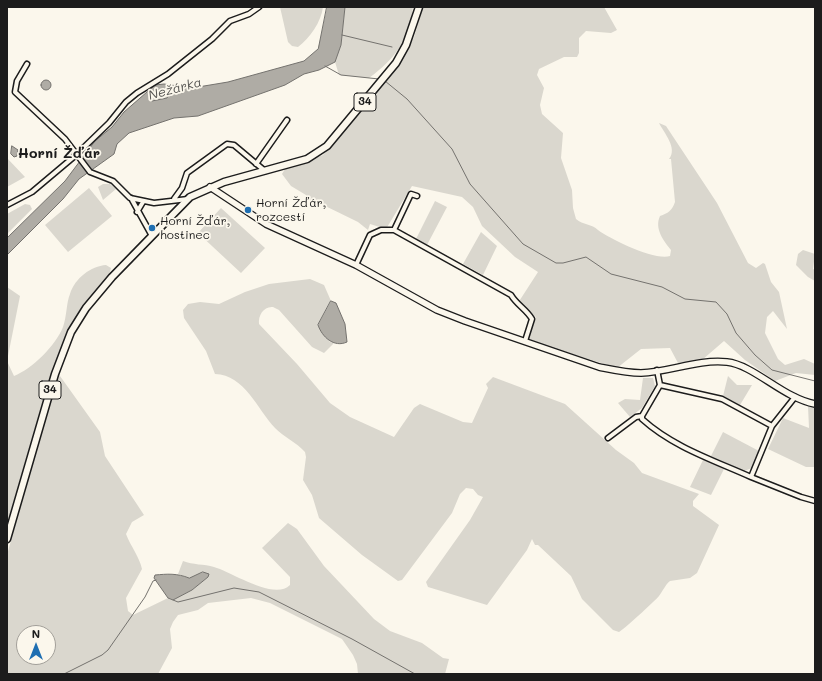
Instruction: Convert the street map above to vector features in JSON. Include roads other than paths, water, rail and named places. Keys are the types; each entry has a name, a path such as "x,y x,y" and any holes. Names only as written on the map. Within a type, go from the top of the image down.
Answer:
{"main road":[{"name":"34","path":"7,539 54,374 72,332 86,308 98,292 188,199 210,187 224,182 307,159 327,146 396,63 406,45 419,7"}],"street":[{"path":"7,204 32,192 77,157 109,123 126,102 137,93 168,74 212,39 230,21 249,14 259,7"},
{"path":"27,64 17,81 15,92 65,139 77,157 90,172 113,181 130,198 152,236"},
{"path":"256,164 286,120"},
{"path":"174,200 182,188 186,173 227,144 234,145 265,171"},
{"path":"210,187 266,224 356,265 437,310 465,321 599,367 622,372 643,372 700,362 728,362 756,375 786,394 813,403"},
{"path":"394,230 411,194 417,196"},
{"path":"130,198 144,202 161,203 188,199"},
{"path":"137,212 144,202"},
{"path":"356,265 370,235 381,230 394,230 511,295 516,304 528,312 532,319 525,341"},
{"path":"642,416 660,385 657,370"},
{"path":"660,385 722,399 772,426"},
{"path":"751,477 772,426 795,397"},
{"path":"608,438 636,417 642,416"},
{"path":"642,416 642,419 656,432 679,446 751,477 815,501"}],"water":[{"name":"Nežárka","path":"327,7 345,7 341,45 335,62 319,70 304,74 285,85 198,116 174,118 129,133 117,144 114,154 79,179 63,199 7,255 7,238 65,181 95,141 112,127 124,112 155,85 164,84 192,88 228,82 304,61 318,49","holes":["165,89 170,93 167,98 152,101 150,99 151,94 158,90"]},
{"path":"46,80 51,85 46,90 41,85"},
{"path":"12,146 18,150 17,156 14,157 11,154"},
{"path":"331,301 336,303 345,324 347,342 338,344 329,340 322,334 318,325"},
{"path":"203,572 209,574 208,577 192,590 173,600 168,598 154,578 155,575 168,574 180,575 189,578"}],"waterway":[{"path":"342,35 392,47"},
{"path":"325,66 341,75 379,79"},
{"path":"385,81 407,99 452,149 470,184 523,244 556,263 563,263 586,257 611,274 662,287 685,299 716,302 727,314 736,333 755,355 772,370 815,381"},
{"path":"64,674 102,655 108,650 145,597 153,581 156,580"},
{"path":"173,600 178,602 234,588 259,592 352,639 415,674"}],"place":[{"name":"Horní Žďár, rozcestí","path":"248,210"},
{"name":"Horní Žďár, hostinec","path":"152,228"}],"district":[{"name":"Horní Žďár","path":"59,154"}]}
